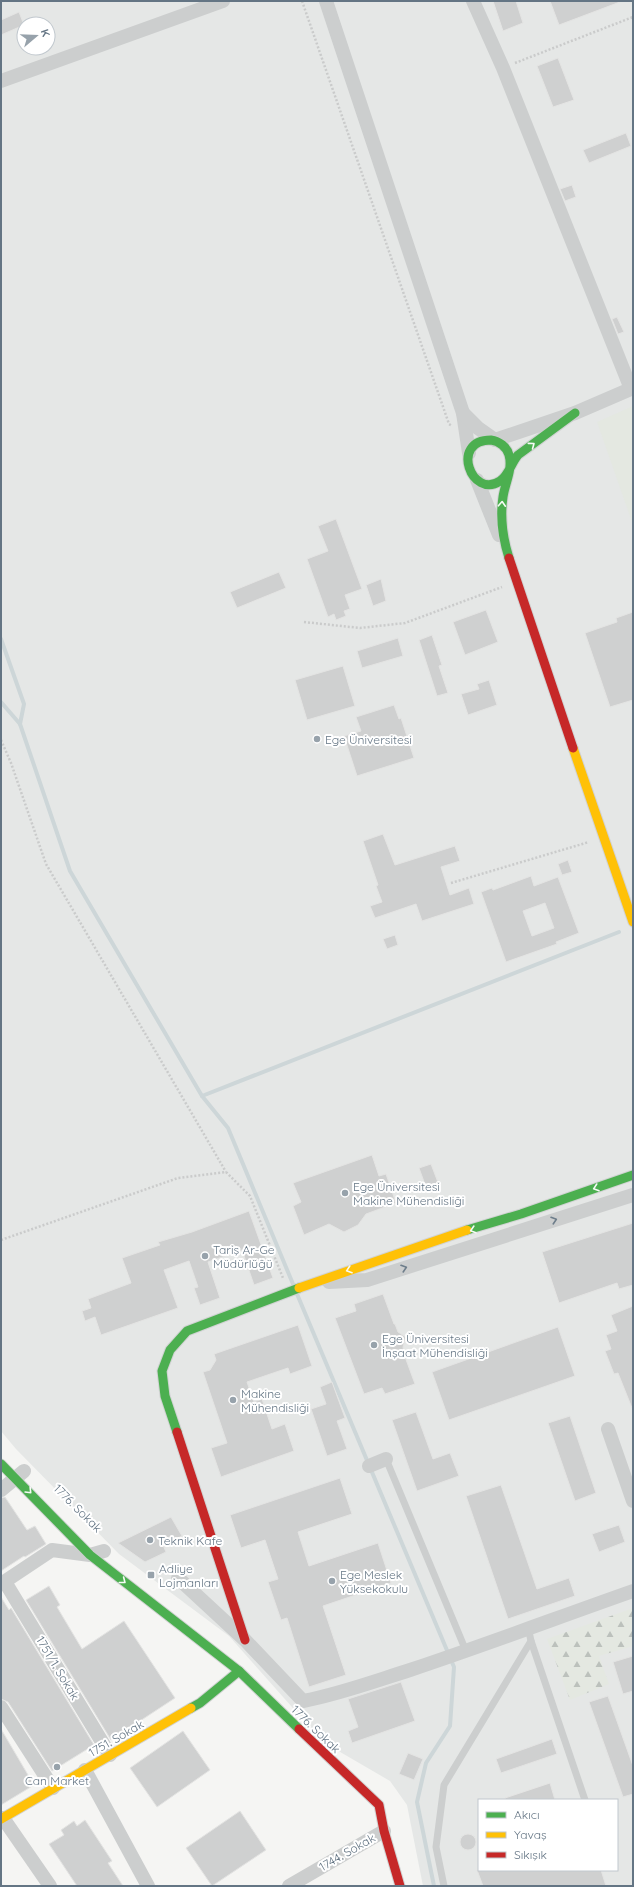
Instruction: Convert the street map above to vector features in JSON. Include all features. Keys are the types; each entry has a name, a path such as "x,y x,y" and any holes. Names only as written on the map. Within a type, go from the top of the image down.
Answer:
{"street":[{"path":"1,81 223,1"},
{"path":"326,1 463,413 469,453 468,468 477,480 508,556"},
{"path":"469,453 479,442 495,440 575,413 632,389 503,68 473,1"},
{"path":"463,413 478,428 502,444 511,456 511,463 507,473 501,502 503,535 508,556 603,838 633,922"},
{"path":"477,480 484,483 498,481 507,473 517,456 575,413"},
{"path":"245,1640 165,1396 162,1371 170,1350 187,1331 307,1284 521,1214 633,1175"},
{"path":"307,1284 367,1280 633,1195"},
{"path":"521,1214 527,1229"},
{"path":"450,1237 455,1252"},
{"path":"608,1429 633,1501"},
{"path":"369,1466 386,1459"},
{"name":"1776. Sokak","path":"1,1464 22,1473 101,1552 172,1619 239,1671 379,1805 384,1831 400,1886"},
{"path":"1,1490 22,1473"},
{"path":"3,1583 52,1550 101,1552"},
{"name":"1776. Sokak","path":"132,1576 160,1599 172,1619"},
{"path":"178,1578 245,1640 303,1701 331,1696 463,1652 528,1627 633,1591"},
{"name":"1751/1. Sokak","path":"3,1583 110,1755"},
{"name":"1751. Sokak","path":"2,1818 200,1702 239,1671"},
{"path":"1,1707 53,1788"},
{"path":"85,1770 148,1886"},
{"path":"2,1818 50,1886"},
{"name":"1744. Sokak","path":"289,1886 384,1831"}],"lane":[{"path":"386,1459 463,1652"},
{"path":"528,1627 531,1642 585,1799"},
{"path":"444,1886 436,1847 444,1786 531,1642"}],"path":[{"path":"302,1 449,424 466,432"},
{"path":"503,68 633,17"},
{"path":"304,622 360,628 405,623 516,582"},
{"path":"1,740 11,763 46,864 226,1172 250,1196 290,1291"},
{"path":"451,883 603,838"},
{"path":"1,1240 178,1178 226,1172"}],"shaded area":[{"name":"Ege Üniversitesi","path":"1,1 633,1 633,1886 423,1886 407,1805 390,1781 323,1742 229,1636 119,1554 16,1449 1,1431"}],"green space":[{"path":"633,406 633,525 597,422"},
{"path":"633,1608 633,1646 599,1656 609,1684 570,1700 547,1639"}],"building":[{"path":"493,1 516,1 523,23 503,31"},
{"path":"550,1 620,1 620,2 559,25"},
{"path":"19,12 21,16 16,16 16,28 1,35 1,20"},
{"path":"558,58 574,100 553,107 537,66"},
{"path":"626,133 631,146 589,163 583,150"},
{"path":"572,185 576,197 565,201 560,189"},
{"path":"617,317 624,332 618,334 612,319"},
{"path":"336,519 362,589 345,595 350,609 344,611 346,616 336,620 334,614 328,617 307,559 328,551 318,526"},
{"path":"279,572 286,588 237,608 230,592"},
{"path":"381,579 386,601 373,606 366,585"},
{"path":"486,610 498,642 465,655 453,622"},
{"path":"633,612 633,700 610,707 585,633 617,622 616,618"},
{"path":"432,635 442,665 439,666 448,693 437,696 419,640"},
{"path":"398,638 403,656 362,668 357,651"},
{"path":"343,666 355,706 307,720 295,680"},
{"path":"489,680 497,705 468,715 461,694 479,689 477,684"},
{"path":"394,705 399,719 401,718 414,758 357,776 344,736 361,731 356,717"},
{"path":"383,834 395,865 455,846 460,861 441,867 450,895 469,888 474,904 422,921 416,904 375,918 370,906 382,902 376,886 378,885 363,841"},
{"path":"568,860 572,872 562,875 558,864"},
{"path":"531,876 534,886 558,877 579,933 556,942 557,944 506,962 481,892 492,888 493,890","holes":["545,903 554,928 532,936 523,911"]},
{"path":"395,935 398,945 387,949 383,939"},
{"name":"Ege Üniversitesi Makine Mühendisliği","path":"372,1155 379,1176 386,1174 396,1203 366,1214 358,1225 344,1232 329,1224 304,1235 293,1206 301,1202 293,1183"},
{"path":"431,1164 439,1185 427,1190 419,1168"},
{"path":"249,1211 273,1278 254,1285 242,1250 208,1262 220,1298 200,1305 194,1288 198,1287 189,1261 164,1270 178,1308 101,1335 95,1317 85,1321 82,1311 91,1308 88,1299 131,1283 122,1258 160,1245 158,1242 192,1232"},
{"path":"633,1223 633,1285 619,1289 617,1283 559,1303 542,1252"},
{"name":"Ege Üniversitesi İnşaat Mühendisliği","path":"383,1294 398,1332 406,1337 403,1347 404,1354 415,1384 385,1394 382,1388 364,1394 335,1318 356,1311 354,1304"},
{"path":"633,1306 632,1408 618,1373 614,1374 605,1351 611,1349 606,1335 617,1331 611,1315"},
{"name":"Makine Mühendisliği","path":"298,1325 312,1366 290,1374 288,1368 247,1382 254,1402 262,1399 272,1429 285,1424 294,1451 221,1477 211,1448 227,1443 203,1372 210,1370 216,1360 214,1354"},
{"path":"558,1327 575,1376 449,1420 432,1372"},
{"path":"332,1382 345,1418 337,1421 347,1449 327,1456 311,1409 326,1404 320,1387"},
{"path":"416,1412 433,1459 450,1453 459,1476 417,1491 392,1420"},
{"path":"570,1416 596,1493 575,1501 548,1423"},
{"name":"Ege Meslek Yüksekokulu","path":"340,1478 352,1514 298,1532 309,1566 378,1543 391,1583 323,1606 346,1675 309,1687 287,1618 281,1620 268,1582 278,1579 265,1540 241,1548 230,1515"},
{"path":"501,1485 537,1589 569,1578 575,1596 508,1619 466,1496"},
{"path":"5,1497 27,1530 35,1526 46,1544 1,1571 1,1498"},
{"name":"Teknik Kafe","path":"171,1517 182,1536 163,1545 166,1552 145,1562 118,1543"},
{"path":"619,1525 625,1542 599,1552 592,1534"},
{"path":"49,1586 60,1605 57,1607 82,1649 124,1621 175,1698 111,1740 26,1600"},
{"path":"1,1597 9,1610 11,1608 94,1745 52,1771 8,1702 1,1699"},
{"path":"633,1656 633,1691 623,1694 613,1662"},
{"path":"401,1682 415,1721 352,1743 348,1731 358,1727 348,1699"},
{"path":"608,1696 633,1766 633,1794 623,1797 589,1702"},
{"path":"1,1729 34,1785 1,1805"},
{"path":"183,1731 210,1770 157,1807 130,1768"},
{"path":"552,1739 557,1754 501,1773 496,1759"},
{"path":"408,1753 423,1759 414,1780 399,1774"},
{"path":"550,1783 555,1799 506,1799"},
{"path":"240,1811 266,1850 212,1886 186,1848"},
{"path":"85,1820 112,1861 108,1863 123,1886 77,1886 49,1844 64,1835 61,1830 74,1821 77,1826"},
{"path":"468,1834 475,1839 476,1842 471,1849 468,1850 461,1845 460,1842 465,1835"},
{"path":"477,1870 601,1871 606,1886 483,1886"}],"waterway":[{"path":"1,639 24,704 20,724"},
{"path":"1,702 20,724 70,871 202,1096 228,1128 293,1284"},
{"path":"202,1096 619,932"},
{"path":"297,1294 454,1667 450,1726 426,1763 417,1802 434,1886"}],"traffic: fast":[{"path":"509,558 505,543 502,520 503,497 509,471 510,466 509,455 502,445 491,440 478,443 471,449 468,458 469,468 481,483 490,485 500,481 503,478 508,472 510,469 518,455 575,413"},
{"path":"467,1230 521,1214 633,1175"},
{"path":"177,1432 165,1396 162,1371 170,1350 187,1331 299,1288"},
{"path":"1,1464 90,1555 239,1671 299,1729"},
{"path":"191,1708 200,1703 239,1671"}],"traffic: slow":[{"path":"573,748 633,922"},
{"path":"299,1288 467,1230"},
{"path":"1,1819 191,1708"}],"traffic: jam":[{"path":"509,558 573,748"},
{"path":"177,1432 245,1640"},
{"path":"299,1729 379,1805 384,1831 400,1886"}],"place":[{"name":"Ege Üniversitesi","path":"317,739"},
{"name":"Ege Üniversitesi Makine Mühendisliği","path":"345,1193"},
{"name":"Tariş Ar-Ge Müdürlüğü","path":"205,1256"},
{"name":"Ege Üniversitesi İnşaat Mühendisliği","path":"374,1345"},
{"name":"Makine Mühendisliği","path":"233,1400"},
{"name":"Teknik Kafe","path":"150,1540"},
{"name":"Adliye Lojmanları","path":"151,1575"},
{"name":"Ege Meslek Yüksekokulu","path":"332,1581"},
{"name":"Can Market","path":"57,1767"}]}
